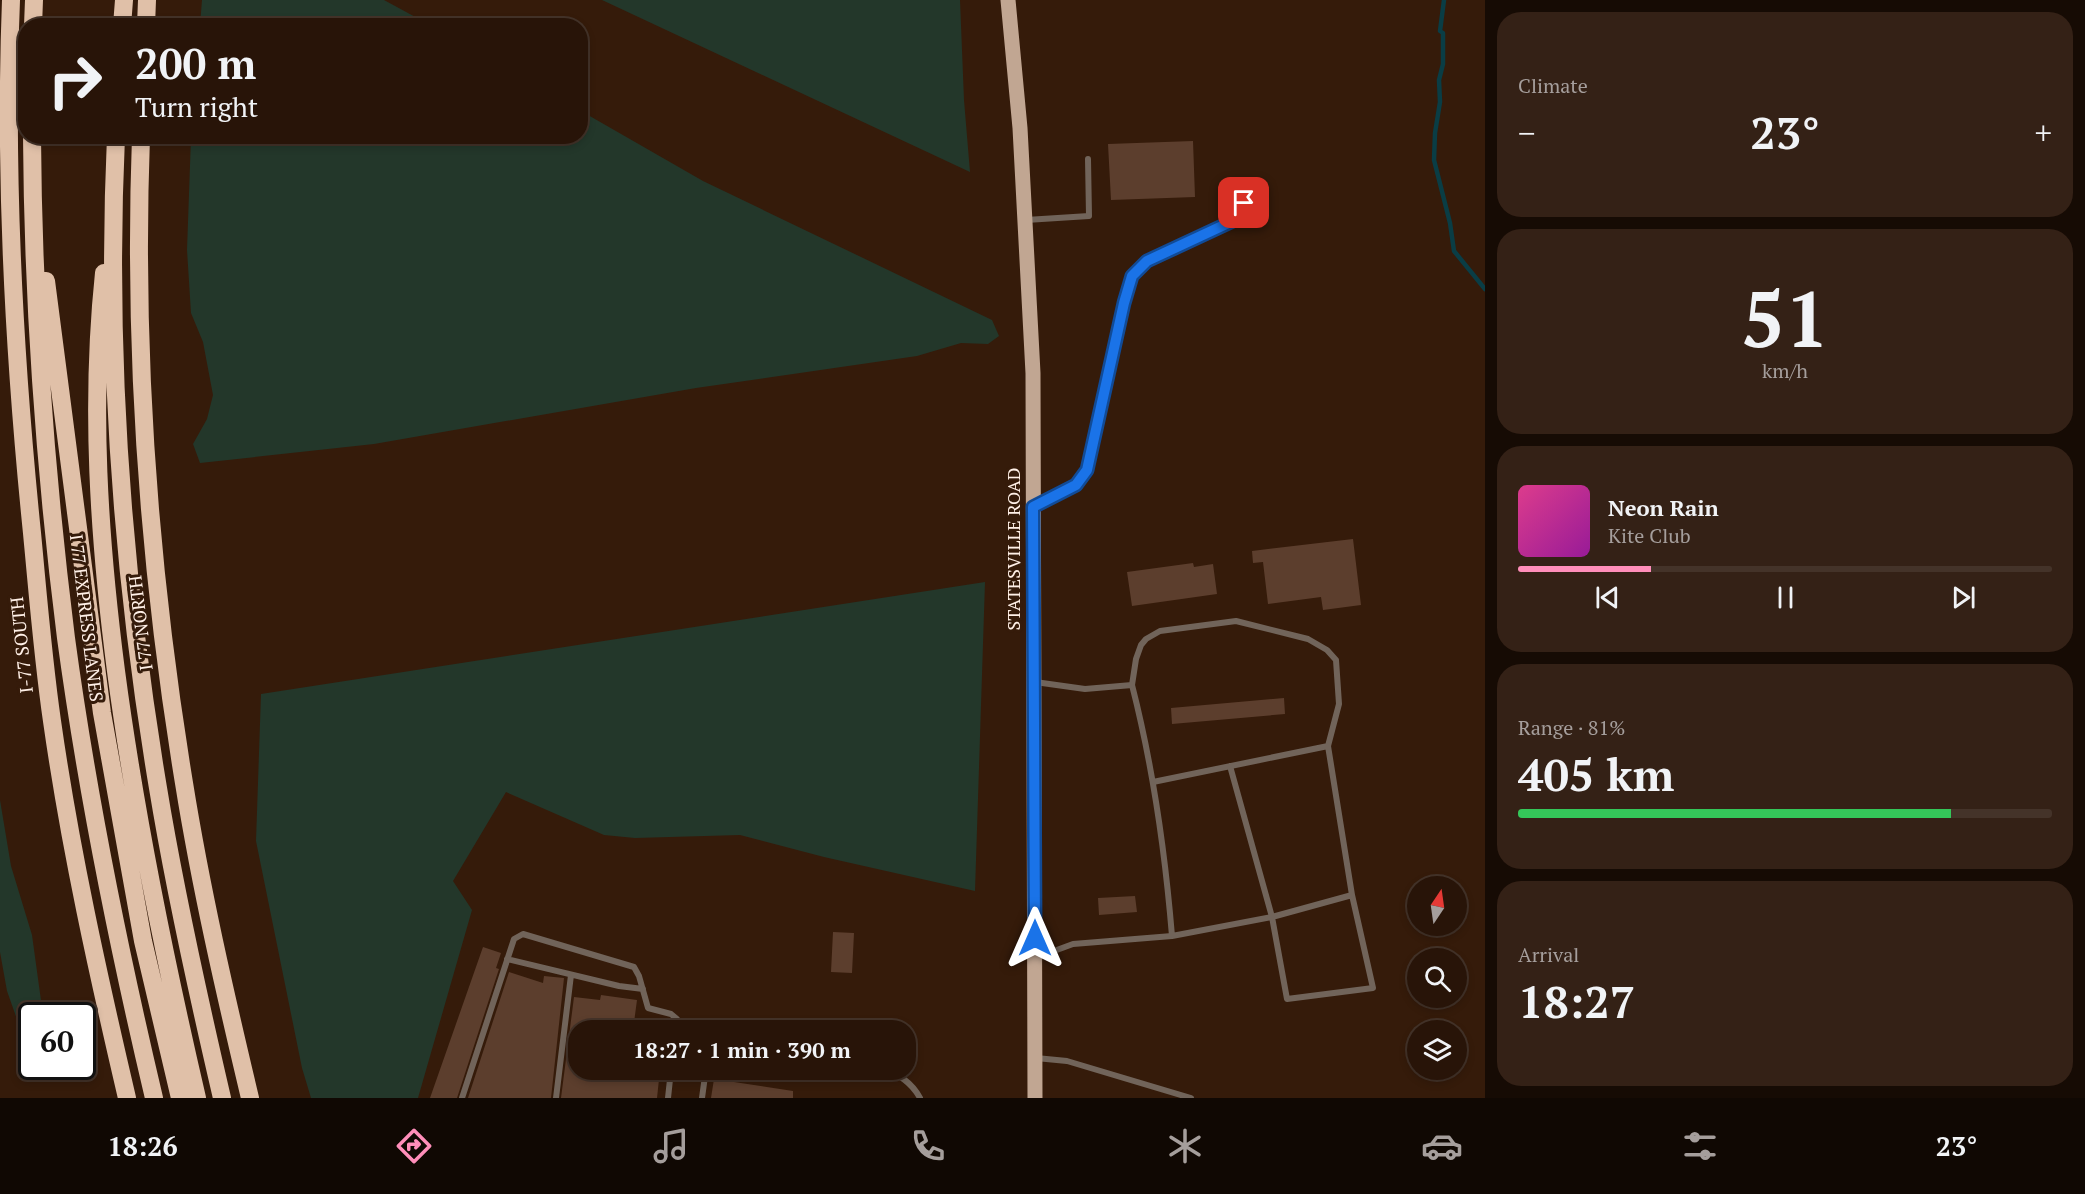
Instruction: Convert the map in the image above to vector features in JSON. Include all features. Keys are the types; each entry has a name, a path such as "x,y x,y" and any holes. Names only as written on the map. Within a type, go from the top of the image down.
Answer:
{"highway":[{"name":"I-77 SOUTH","path":"11,0 10,167 15,325 33,552 52,721 65,803 93,951 126,1098"},
{"path":"33,18 34,0"},
{"path":"123,18 124,0"},
{"path":"146,18 147,0"},
{"name":"I 77 EXPRESS LANES","path":"32,144 42,403 65,628 105,874 154,1098"},
{"name":"I 77 NORTH","path":"141,144 139,235 143,391 161,617 195,847 250,1098"},
{"path":"116,146 101,301 98,359 98,448 103,555 113,645 134,791 161,938 197,1098"},
{"path":"116,146 113,234 116,393 136,631 156,777 171,862 222,1098"},
{"path":"32,166 64,432 102,714 143,941 180,1098"}],"main road":[{"name":"STATESVILLE ROAD","path":"1008,0 1020,128 1033,373 1035,1098"}],"lane":[{"path":"1025,220 1089,216 1088,159"},
{"path":"1033,507 1076,485 1087,470 1132,276 1147,261 1235,220 1244,203 1246,185"},
{"path":"1172,936 1167,873 1153,782 1145,735 1132,685 1136,659 1141,645 1146,639 1160,631 1236,621 1308,639 1327,650 1336,660 1339,704 1328,746 1352,895 1373,988 1287,999 1272,917 1230,766"},
{"path":"1034,681 1085,689 1132,685"},
{"path":"1153,782 1328,746"},
{"path":"1035,959 1073,944 1172,936 1272,917 1352,895"},
{"path":"462,1098 514,939 523,934 634,967 648,1008 671,1014 677,1020"},
{"path":"507,959 619,986 643,989"},
{"path":"556,1098 571,975"},
{"path":"1035,1058 1067,1061 1191,1098"},
{"path":"668,1098 670,1080"},
{"path":"702,1098 704,1080"},
{"path":"905,1080 920,1098"}],"green space":[{"path":"202,0 384,0 417,18 201,18"},
{"path":"602,0 960,0 964,100 970,172"},
{"path":"588,115 703,181 992,320 999,336 988,344 961,343 917,356 696,388 374,444 200,463 193,444 207,419 213,395 203,342 191,313 187,250 191,144 588,144"},
{"path":"985,582 975,891 824,857 740,835 635,838 604,835 506,792 453,881 472,910 418,1098 311,1098 302,1068 256,841 261,694"},
{"path":"0,800 11,866 32,935 41,1002 18,1002 18,1022 7,991 0,952"}],"building":[{"path":"1193,141 1195,197 1111,200 1108,144"},
{"path":"1353,539 1361,605 1323,610 1321,597 1268,604 1263,562 1253,563 1252,551"},
{"path":"1193,563 1194,567 1213,564 1217,594 1132,606 1127,572"},
{"path":"1284,698 1285,714 1172,724 1171,708"},
{"path":"1135,896 1137,912 1099,915 1098,898"},
{"path":"833,932 854,933 852,973 831,972"},
{"path":"483,947 501,953 496,968 499,969 457,1098 430,1098"},
{"path":"509,972 543,983 544,976 564,978 551,1098 468,1098"},
{"path":"601,995 637,1000 634,1020 571,1020 574,997 600,1000"},
{"path":"568,1044 568,1080 659,1080 657,1098 561,1098"},
{"path":"714,1080 793,1091 793,1098 711,1098"}],"waterway":[{"path":"1444,0 1440,31 1443,33 1443,64 1439,80 1440,102 1434,160 1450,223 1454,251 1485,289"}],"route":[{"path":"1035,938 1033,507 1076,485 1087,470 1132,276 1147,261 1235,220 1244,203"}]}
